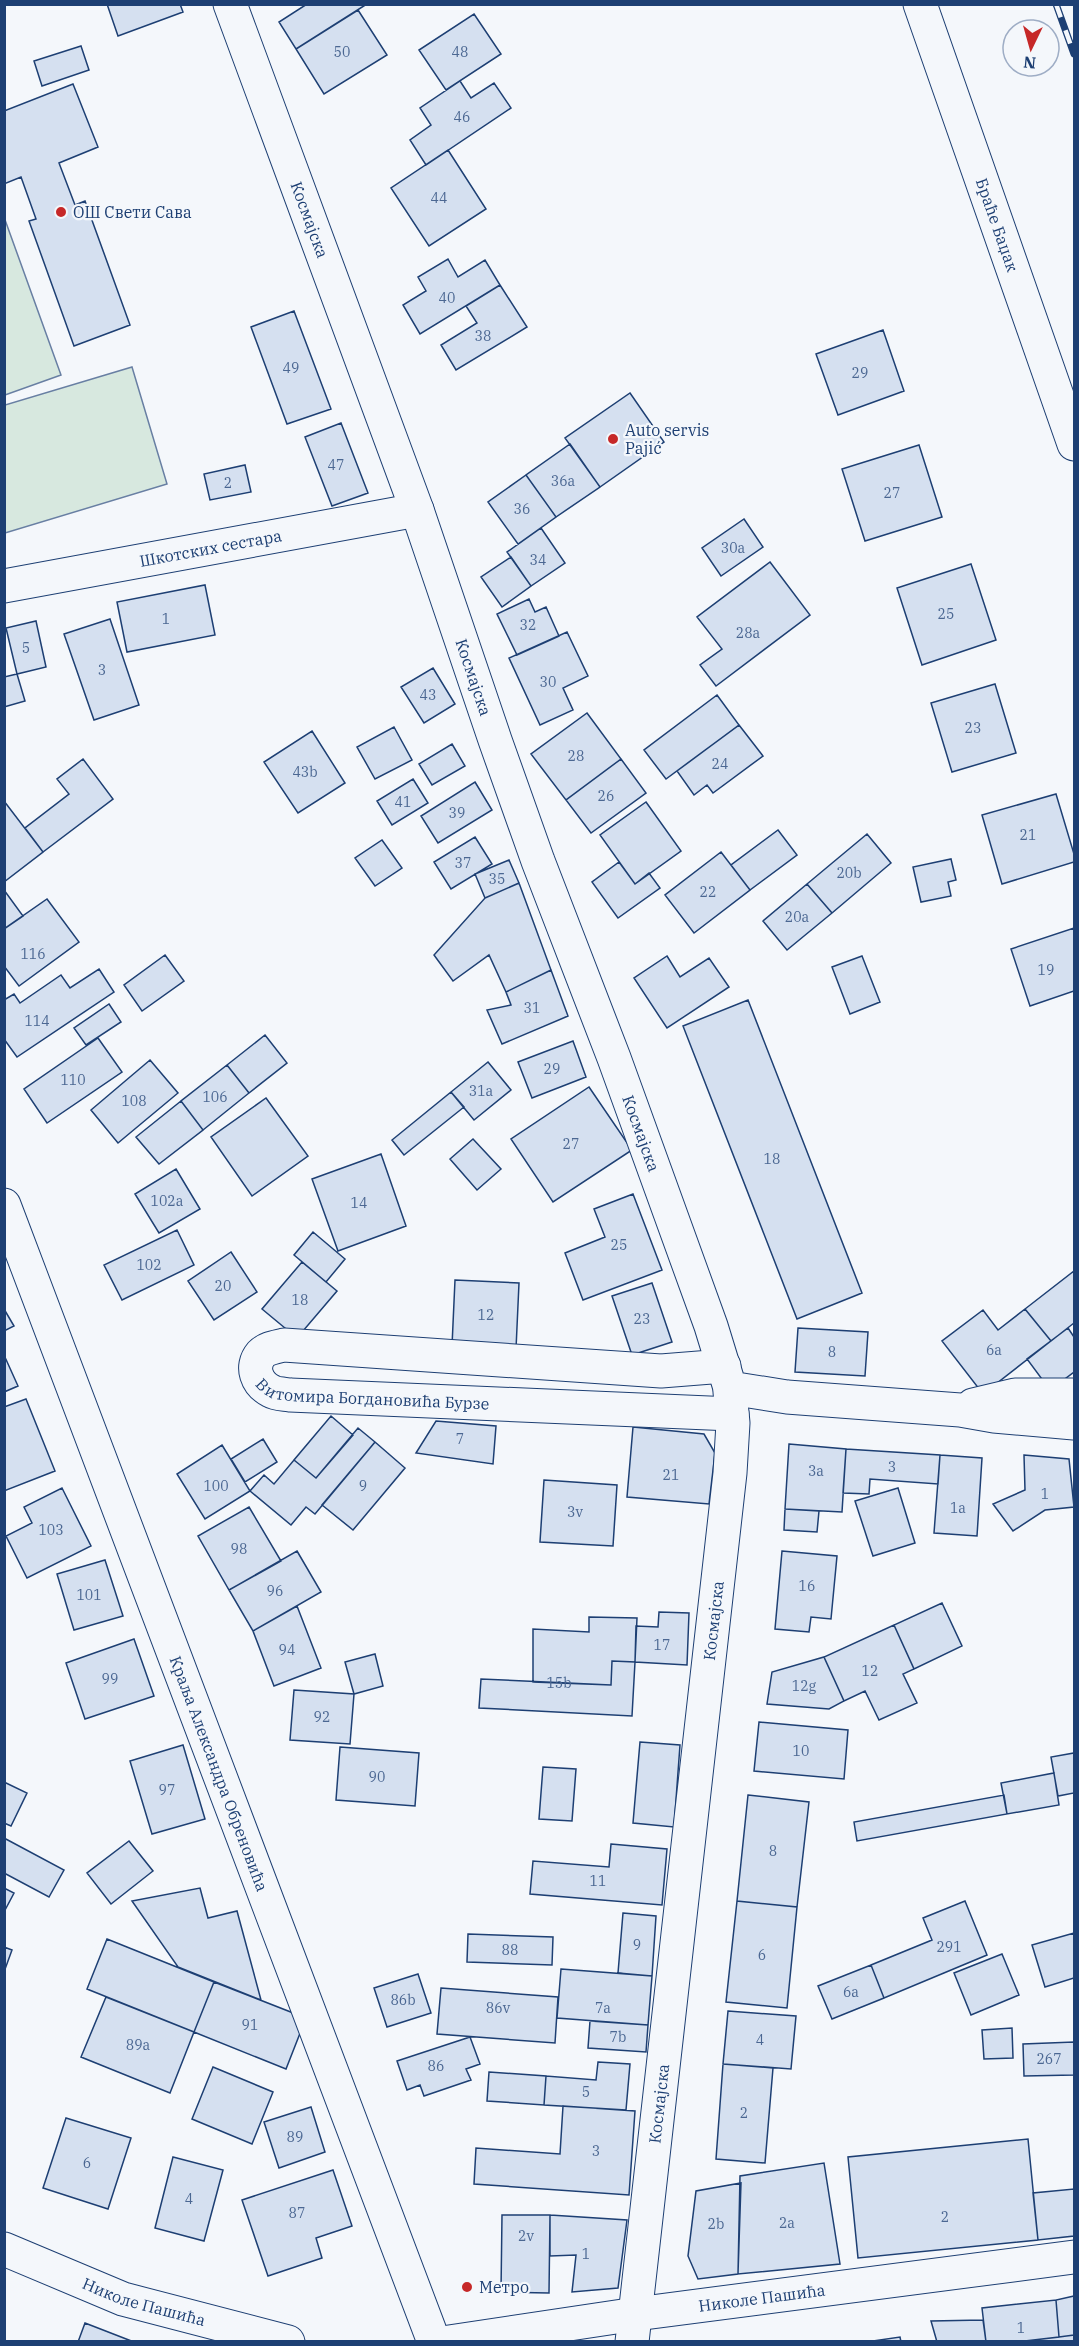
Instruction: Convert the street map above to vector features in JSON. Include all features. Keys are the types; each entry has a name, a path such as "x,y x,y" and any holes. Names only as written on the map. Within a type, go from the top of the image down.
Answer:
{"street":[{"name":"Космајска","path":"230,4 417,510 503,762 614,1058 729,1389 730,1473 634,2328"},
{"name":"Браће Баџак","path":"920,4 1074,444"},
{"name":"Шкотских сестара","path":"4,586 417,510"},
{"name":"Краља Александра Обреновића","path":"4,1205 434,2342"},
{"name":"Витомира Богдановића Бурзе","path":"729,1389 290,1395 272,1392 262,1386 256,1377 255,1366 261,1355 270,1349 284,1345 661,1371 729,1389 787,1397 960,1410 994,1416 1074,1423"},
{"name":"Витомира Богдановића Бурзе","path":"960,1410 1015,1395 1074,1395"},
{"name":"Николе Пашића","path":"4,2249 123,2299 288,2342"},
{"name":"Николе Пашића","path":"449,2342 634,2328 1074,2257"}],"shaded area":[{"path":"4,217 61,375 5,395 4,395"},
{"path":"132,367 167,484 5,533 5,405"}],"building":[{"path":"107,4 180,4 183,12 118,36"},
{"path":"307,4 367,4 296,49 279,22"},
{"path":"358,10 387,55 324,94 296,49"},
{"path":"474,14 501,54 446,90 419,50"},
{"path":"81,46 89,70 42,86 34,61"},
{"path":"460,81 471,98 494,83 511,108 426,165 410,140 431,125 420,108"},
{"name":"ОШ Свети Сава","path":"73,84 98,147 59,163 75,205 85,201 130,325 74,346 29,221 36,219 21,177 4,184 4,111"},
{"path":"448,150 486,209 429,246 391,188"},
{"path":"448,259 458,277 485,260 500,285 420,334 403,305 426,291 418,277"},
{"path":"500,285 527,327 456,370 441,345 477,323 466,306"},
{"path":"294,311 331,409 287,424 251,327"},
{"path":"883,330 904,391 838,415 816,354"},
{"path":"630,393 664,442 600,487 565,438"},
{"path":"341,423 368,493 332,506 305,437"},
{"path":"570,444 600,487 556,517 526,475"},
{"path":"919,445 942,517 865,541 842,469"},
{"path":"245,465 251,492 210,500 204,474"},
{"path":"526,475 556,517 518,544 488,502"},
{"path":"744,519 763,547 721,576 702,548"},
{"path":"541,528 565,563 531,586 507,552"},
{"path":"511,557 531,586 502,607 481,577"},
{"path":"770,562 810,615 716,686 700,665 722,649 697,617"},
{"path":"971,564 996,640 922,665 897,588"},
{"path":"205,585 215,635 127,652 117,602"},
{"path":"529,599 535,612 546,607 559,636 517,655 497,614"},
{"path":"110,619 139,705 94,720 64,634"},
{"path":"36,621 46,667 17,674 6,628"},
{"path":"567,632 588,676 563,688 573,710 540,725 509,658"},
{"path":"433,668 455,704 424,723 401,687"},
{"path":"17,674 25,701 4,707 4,677"},
{"path":"995,684 1016,753 952,772 931,703"},
{"path":"717,695 739,725 666,779 644,750"},
{"path":"587,713 621,759 566,800 531,754"},
{"path":"739,725 763,756 713,793 707,785 694,795 677,771"},
{"path":"394,727 412,760 375,779 357,747"},
{"path":"312,731 345,783 298,813 264,762"},
{"path":"452,744 465,766 432,785 419,764"},
{"path":"83,759 113,799 43,852 25,828 69,794 57,779"},
{"path":"621,759 646,793 591,833 566,800"},
{"path":"413,779 428,803 392,825 377,801"},
{"path":"475,782 492,810 438,843 421,816"},
{"path":"1056,794 1074,854 1074,862 1002,884 982,815"},
{"path":"4,801 43,852 4,882"},
{"path":"646,802 681,851 635,884 600,835"},
{"path":"778,830 797,855 750,890 731,865"},
{"path":"867,834 891,863 832,913 807,884"},
{"path":"475,837 492,864 451,889 434,862"},
{"path":"382,840 402,868 375,886 355,858"},
{"path":"721,852 750,890 694,933 665,895"},
{"path":"951,859 956,880 948,882 951,896 921,902 913,867"},
{"path":"509,860 519,883 485,898 475,874"},
{"path":"619,862 635,884 649,873 660,888 618,918 592,882"},
{"path":"519,883 551,970 506,992 489,955 453,981 434,955 485,898"},
{"path":"807,884 832,913 787,950 763,921"},
{"path":"4,890 23,916 4,929"},
{"path":"47,899 79,942 19,986 4,966 4,929"},
{"path":"1074,928 1074,991 1030,1006 1011,949"},
{"path":"165,955 184,981 142,1011 124,985"},
{"path":"667,956 680,977 709,958 729,987 667,1028 634,978"},
{"path":"862,956 880,1002 850,1014 832,967"},
{"path":"99,969 114,992 17,1057 4,1039 4,1000 14,994 20,1003 61,975 70,988"},
{"path":"551,970 568,1016 502,1044 487,1010 511,1005 506,992"},
{"path":"748,1000 862,1293 797,1319 683,1026"},
{"path":"109,1004 121,1022 86,1045 74,1028"},
{"path":"265,1035 287,1063 249,1093 227,1065"},
{"path":"98,1038 122,1072 47,1123 24,1089"},
{"path":"573,1041 586,1077 532,1098 518,1062"},
{"path":"150,1060 178,1093 118,1143 91,1110"},
{"path":"488,1062 511,1090 474,1120 451,1092"},
{"path":"227,1065 249,1093 203,1130 181,1101"},
{"path":"589,1087 632,1150 553,1202 511,1139"},
{"path":"451,1092 464,1107 404,1155 392,1140"},
{"path":"266,1098 308,1156 252,1196 211,1137"},
{"path":"181,1101 203,1130 159,1164 136,1137"},
{"path":"473,1139 501,1169 477,1190 450,1159"},
{"path":"381,1154 406,1226 338,1251 312,1179"},
{"path":"176,1169 200,1209 159,1233 135,1194"},
{"path":"633,1194 662,1270 583,1300 565,1253 605,1237 594,1209"},
{"path":"177,1230 194,1265 122,1300 104,1265"},
{"path":"313,1232 345,1259 326,1282 294,1255"},
{"path":"231,1252 257,1292 214,1320 188,1281"},
{"path":"302,1262 337,1291 297,1338 262,1309"},
{"path":"1074,1271 1074,1323 1051,1341 1025,1309"},
{"path":"455,1280 519,1283 516,1349 452,1346"},
{"path":"652,1283 672,1342 632,1355 612,1296"},
{"path":"4,1309 14,1326 4,1331"},
{"path":"1025,1309 1051,1341 983,1394 942,1341 983,1310 998,1330"},
{"path":"798,1328 868,1332 865,1376 795,1372"},
{"path":"1068,1328 1074,1337 1074,1372 1050,1390 1027,1359"},
{"path":"4,1355 18,1386 4,1392"},
{"path":"26,1399 55,1471 4,1491 4,1407"},
{"path":"331,1416 353,1435 316,1478 294,1460"},
{"path":"436,1421 496,1426 493,1464 416,1453"},
{"path":"633,1427 704,1434 715,1453 709,1504 627,1497"},
{"path":"358,1428 375,1442 315,1514 306,1507 291,1525 250,1491 264,1475 274,1484 294,1460 316,1478"},
{"path":"263,1439 277,1462 245,1482 231,1459"},
{"path":"375,1442 405,1468 353,1530 322,1505"},
{"path":"789,1444 846,1449 842,1512 785,1509"},
{"path":"222,1445 250,1491 205,1519 177,1474"},
{"path":"846,1449 940,1455 938,1484 870,1479 869,1494 843,1493"},
{"path":"940,1455 982,1458 977,1536 934,1533"},
{"path":"1024,1455 1069,1459 1074,1507 1045,1510 1013,1531 993,1504 1025,1490"},
{"path":"544,1480 617,1485 613,1546 540,1542"},
{"path":"62,1488 91,1546 27,1578 6,1536 32,1523 24,1507"},
{"path":"898,1488 915,1543 873,1556 855,1501"},
{"path":"249,1507 281,1561 229,1590 198,1536"},
{"path":"785,1509 819,1511 817,1532 784,1530"},
{"path":"297,1551 321,1592 253,1631 229,1590"},
{"path":"782,1551 837,1556 831,1619 811,1617 809,1632 775,1629"},
{"path":"105,1560 123,1616 74,1630 57,1574"},
{"path":"942,1603 962,1646 914,1669 894,1625"},
{"path":"297,1606 321,1668 274,1686 253,1631"},
{"path":"659,1612 689,1613 687,1665 635,1662 636,1626 658,1627"},
{"path":"589,1617 637,1618 635,1662 612,1661 611,1685 533,1682 533,1629 589,1632"},
{"path":"894,1625 914,1669 903,1674 917,1703 879,1720 865,1691 844,1701 824,1657"},
{"path":"134,1639 154,1696 85,1719 66,1663"},
{"path":"375,1654 383,1686 354,1694 345,1662"},
{"path":"824,1657 844,1701 829,1709 767,1704 772,1672"},
{"path":"612,1661 635,1662 632,1716 479,1708 481,1679 611,1685"},
{"path":"294,1690 354,1694 350,1744 290,1740"},
{"path":"759,1722 848,1730 844,1779 754,1771"},
{"path":"640,1742 680,1745 674,1827 633,1823"},
{"path":"183,1745 205,1819 152,1834 130,1761"},
{"path":"340,1747 419,1753 415,1806 336,1800"},
{"path":"1074,1753 1074,1793 1058,1796 1051,1757"},
{"path":"543,1767 576,1769 572,1821 539,1819"},
{"path":"1054,1773 1059,1805 1007,1814 1001,1783"},
{"path":"4,1782 27,1793 11,1826 4,1823"},
{"path":"748,1795 809,1802 797,1907 737,1901"},
{"path":"1004,1795 1007,1814 857,1841 854,1822"},
{"path":"4,1838 64,1870 49,1897 4,1873"},
{"path":"129,1841 153,1871 111,1904 87,1873"},
{"path":"611,1844 667,1849 662,1905 530,1894 533,1861 609,1867"},
{"path":"4,1888 14,1893 4,1912"},
{"path":"200,1888 208,1918 237,1911 261,2000 178,1967 132,1901"},
{"path":"737,1901 797,1907 787,2008 726,2002"},
{"path":"965,1901 987,1955 884,1998 871,1965 932,1940 923,1918"},
{"path":"623,1913 656,1916 652,1976 618,1973"},
{"path":"1074,1933 1074,1978 1045,1987 1032,1945"},
{"path":"468,1934 553,1937 552,1965 467,1962"},
{"path":"107,1939 214,1982 194,2032 87,1989"},
{"path":"4,1947 12,1950 4,1972"},
{"path":"1002,1954 1019,1995 971,2015 954,1973"},
{"path":"871,1965 884,1998 832,2019 818,1986"},
{"path":"561,1969 652,1976 648,2025 557,2018"},
{"path":"418,1974 431,2013 387,2027 374,1988"},
{"path":"214,1982 306,2018 286,2069 194,2032"},
{"path":"441,1988 558,1997 555,2043 437,2034"},
{"path":"106,1997 194,2032 170,2093 81,2057"},
{"path":"728,2011 796,2016 791,2069 723,2064"},
{"path":"590,2021 648,2025 646,2052 588,2048"},
{"path":"1012,2028 1013,2058 984,2059 982,2030"},
{"path":"470,2037 480,2064 466,2069 471,2080 424,2096 420,2085 407,2090 397,2061"},
{"path":"1074,2042 1074,2075 1024,2076 1023,2044"},
{"path":"598,2062 630,2064 626,2110 544,2105 546,2076 596,2080"},
{"path":"723,2064 773,2068 765,2163 716,2159"},
{"path":"213,2067 273,2092 252,2144 192,2119"},
{"path":"489,2072 546,2076 544,2105 487,2101"},
{"path":"563,2106 635,2111 629,2195 474,2184 476,2148 560,2154"},
{"path":"311,2107 325,2152 279,2168 264,2122"},
{"path":"66,2118 131,2138 108,2209 43,2188"},
{"path":"1028,2139 1038,2240 858,2258 848,2157"},
{"path":"173,2157 223,2170 204,2241 155,2228"},
{"path":"824,2163 840,2264 738,2274 740,2176"},
{"path":"333,2170 352,2226 316,2238 322,2258 268,2276 242,2200"},
{"path":"741,2183 738,2274 698,2279 688,2256 696,2191"},
{"path":"1074,2189 1074,2236 1038,2240 1033,2193"},
{"path":"502,2215 550,2215 549,2293 501,2292"},
{"path":"550,2215 627,2220 618,2288 572,2292 576,2255 550,2256"},
{"path":"1074,2296 1074,2335 1059,2337 1056,2300"},
{"path":"1056,2300 1059,2337 1016,2342 986,2342 982,2308"},
{"path":"983,2320 986,2342 937,2342 931,2321"},
{"path":"85,2323 134,2342 78,2342"},
{"path":"1074,2335 1074,2342 1016,2342 1059,2337"},
{"path":"900,2337 901,2342 866,2342"}],"railway":[{"path":"1056,4 1074,54"}],"place":[{"name":"ОШ Свети Сава","path":"61,212"},
{"name":"Auto servis Pajić","path":"613,439"},
{"name":"Метро","path":"467,2287"}]}
